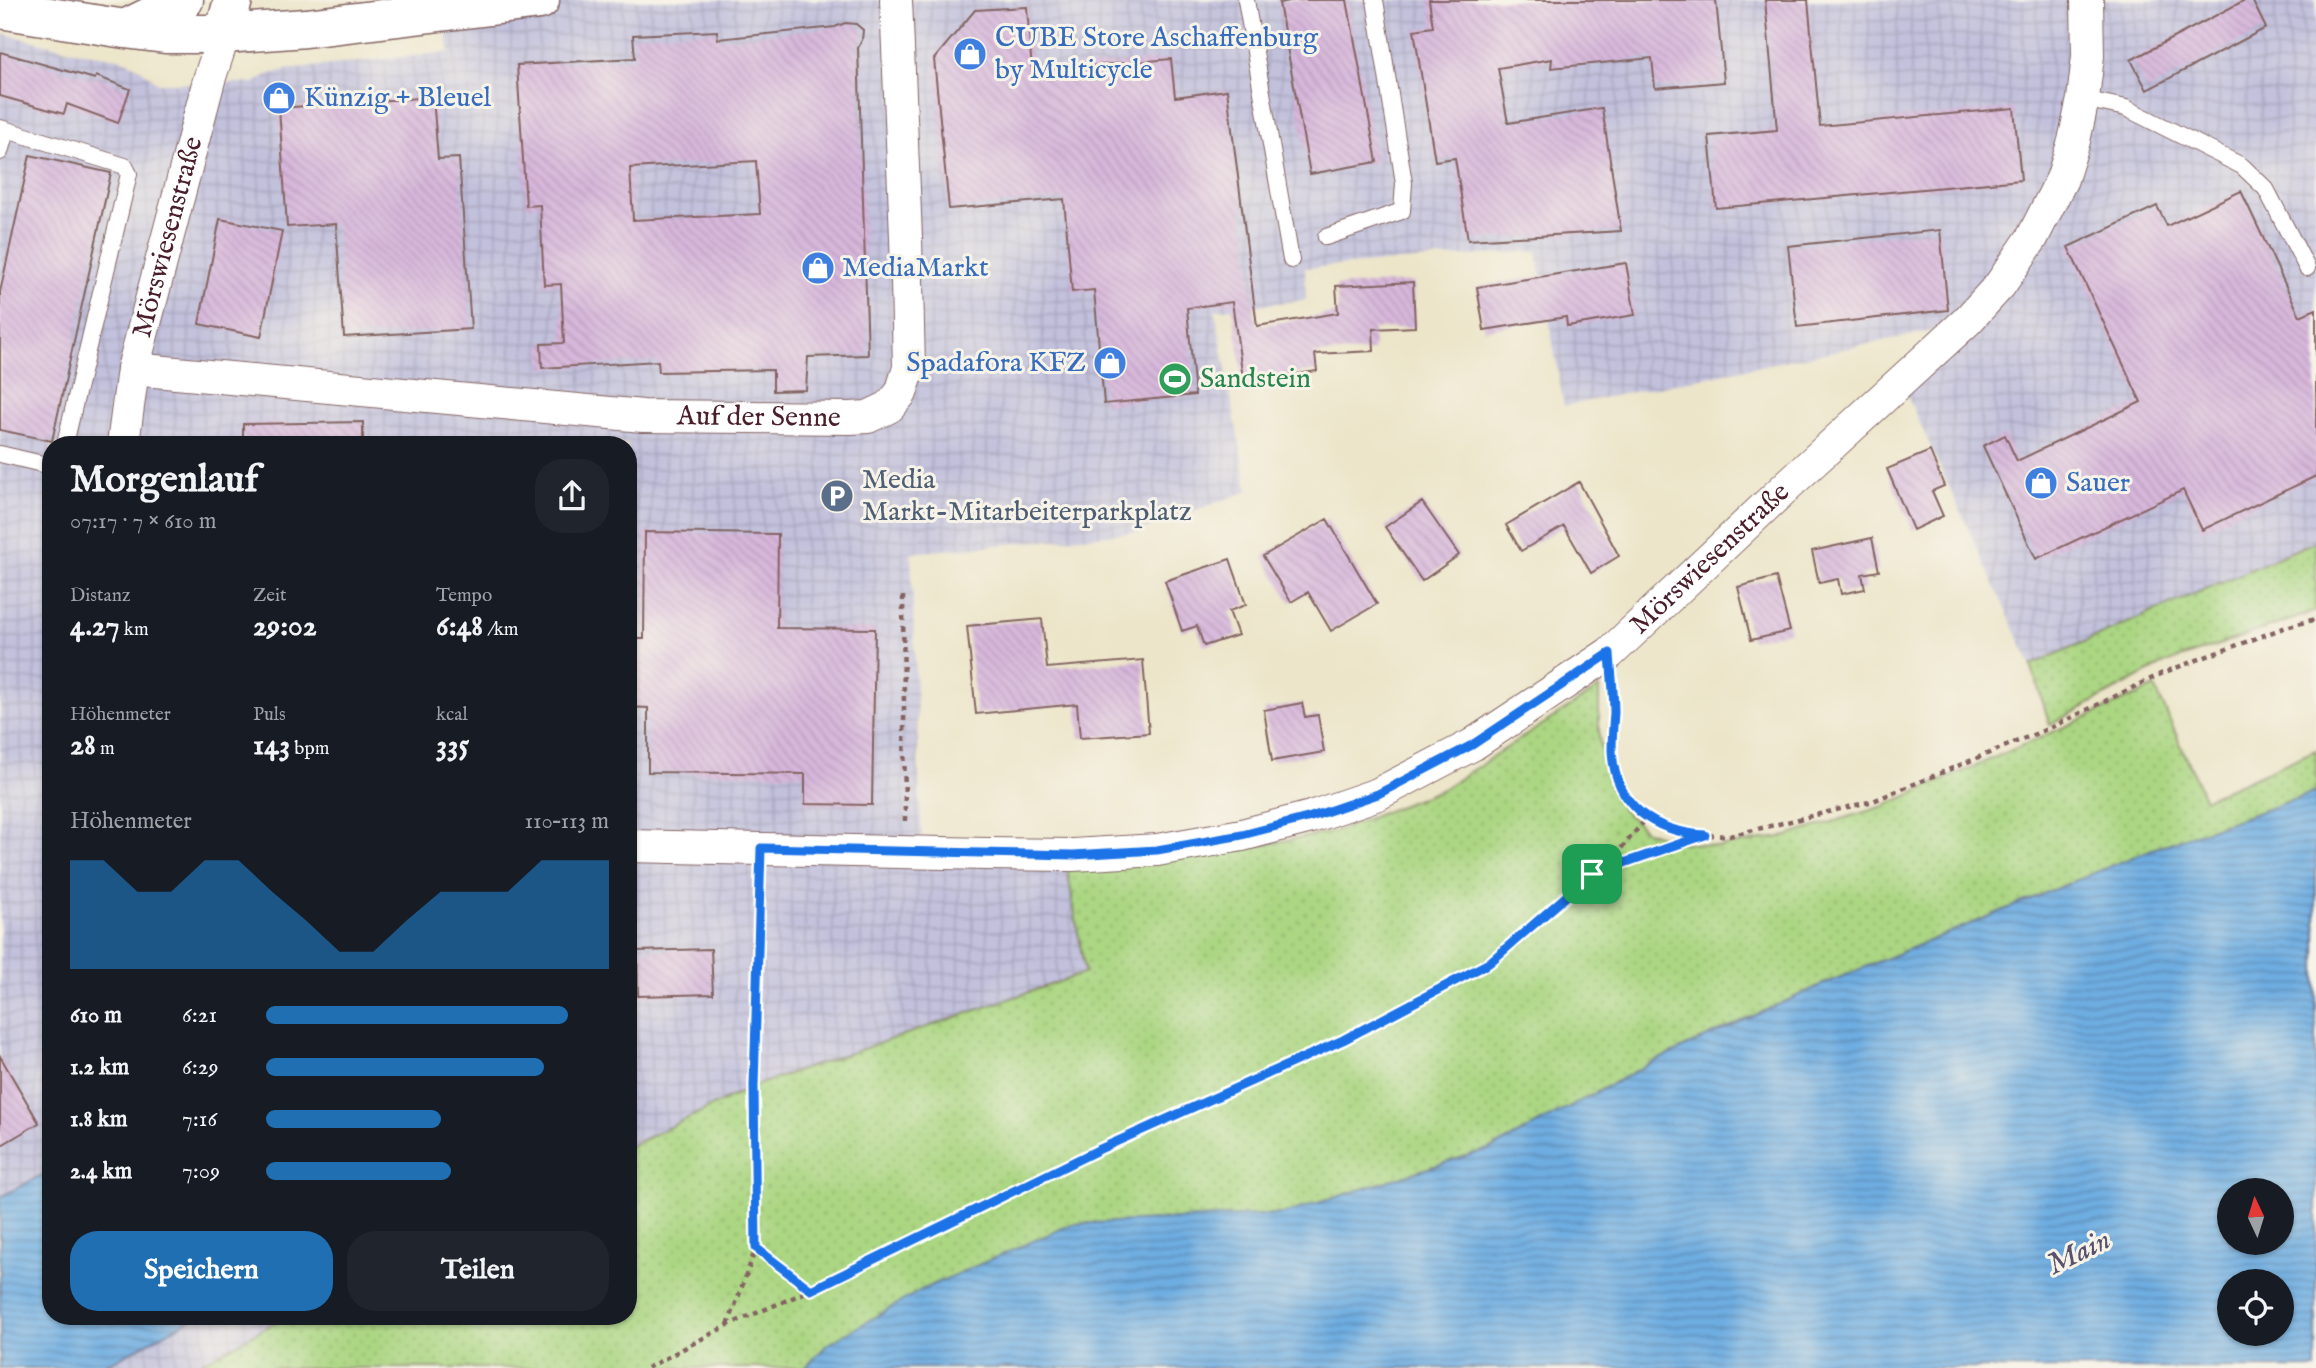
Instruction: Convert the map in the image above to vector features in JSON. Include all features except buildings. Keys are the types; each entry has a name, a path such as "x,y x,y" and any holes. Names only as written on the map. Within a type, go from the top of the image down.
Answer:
{"street":[{"path":"125,29 184,0"},
{"path":"0,9 165,34 228,17 306,28 398,7 540,0"},
{"name":"Auf der Senne","path":"133,369 643,416 850,418 868,417 889,407 901,393 909,368 896,0"},
{"name":"Mörswiesenstraße","path":"637,846 1073,855 1157,850 1242,835 1311,817 1378,794 1472,745 1610,653 1799,474 1967,321 2000,285 2032,238 2062,179 2074,141 2088,56 2087,0"},
{"name":"Mörswiesenstraße","path":"124,436 133,369 228,17"}],"lane":[{"path":"1246,0 1291,260"},
{"path":"1326,237 1402,211 1404,183 1375,0"},
{"path":"2083,99 2126,108 2242,166 2266,189 2307,268"},
{"path":"0,152 3,129 125,166 130,174 67,436"},
{"path":"0,454 42,464"}],"path":[{"path":"903,596 905,852"},
{"path":"1610,653 1614,710 1612,752 1621,789 1646,819 1684,834 1730,836 1873,800 2052,727 2165,672 2286,627 2316,619"},
{"path":"648,1368 728,1325 811,1290 1100,1149 1343,1040 1489,963 1618,852 1646,819"},
{"path":"1592,874 1705,835"},
{"path":"728,1325 756,1248 754,1086 761,848"},
{"path":"756,1248 811,1290"}],"shaded area":[{"path":"440,0 2316,0 2316,541 2031,665 1906,393 1961,325 1564,406 1537,251 1305,268 1306,300 1215,310 1248,491 1137,532 911,553 922,857 1067,868 1085,973 754,1086 637,1143 637,436 42,436 42,1325 271,1325 192,1368 0,1368 0,33 79,52 118,58 137,66 158,83 254,83 267,75 285,70 450,52"}],"green space":[{"path":"2316,541 2316,611 2166,663 2050,725 2031,665"},
{"path":"2155,687 2205,799 2316,750 2316,792 2150,850 1819,986 1651,1063 1495,1147 1283,1214 1072,1225 827,1345 805,1368 192,1368 271,1325 637,1325 637,1143 754,1086 1085,973 1067,868 1211,854 1334,832 1443,789 1599,688 1599,737 1608,782 1623,810 1646,831 1676,841 1718,847 1787,836 1884,806"}],"water":[{"name":"Main","path":"2316,792 2316,1368 805,1368 827,1345 923,1289 1072,1224 1283,1214 1495,1147 1651,1063 1819,986 2150,850"},
{"path":"42,1175 42,1325 180,1325 101,1368 0,1368 0,1197"}],"place":[{"name":"CUBE Store Aschaffenburg by Multicycle","path":"970,54"},
{"name":"Künzig + Bleuel","path":"279,98"},
{"name":"MediaMarkt","path":"818,268"},
{"name":"Spadafora KFZ","path":"1110,363"},
{"name":"Sandstein","path":"1175,379"},
{"name":"Sauer","path":"2041,483"},
{"name":"Media Markt-Mitarbeiterparkplatz","path":"837,496"}],"route":[{"path":"1610,653 1614,710 1612,752 1621,789 1646,819 1684,834 1705,835 1592,874 1489,963 1343,1040 1100,1149 811,1290 756,1248 754,1086 761,848 1073,855 1157,850 1242,835 1311,817 1378,794 1472,745 1610,653"}]}
